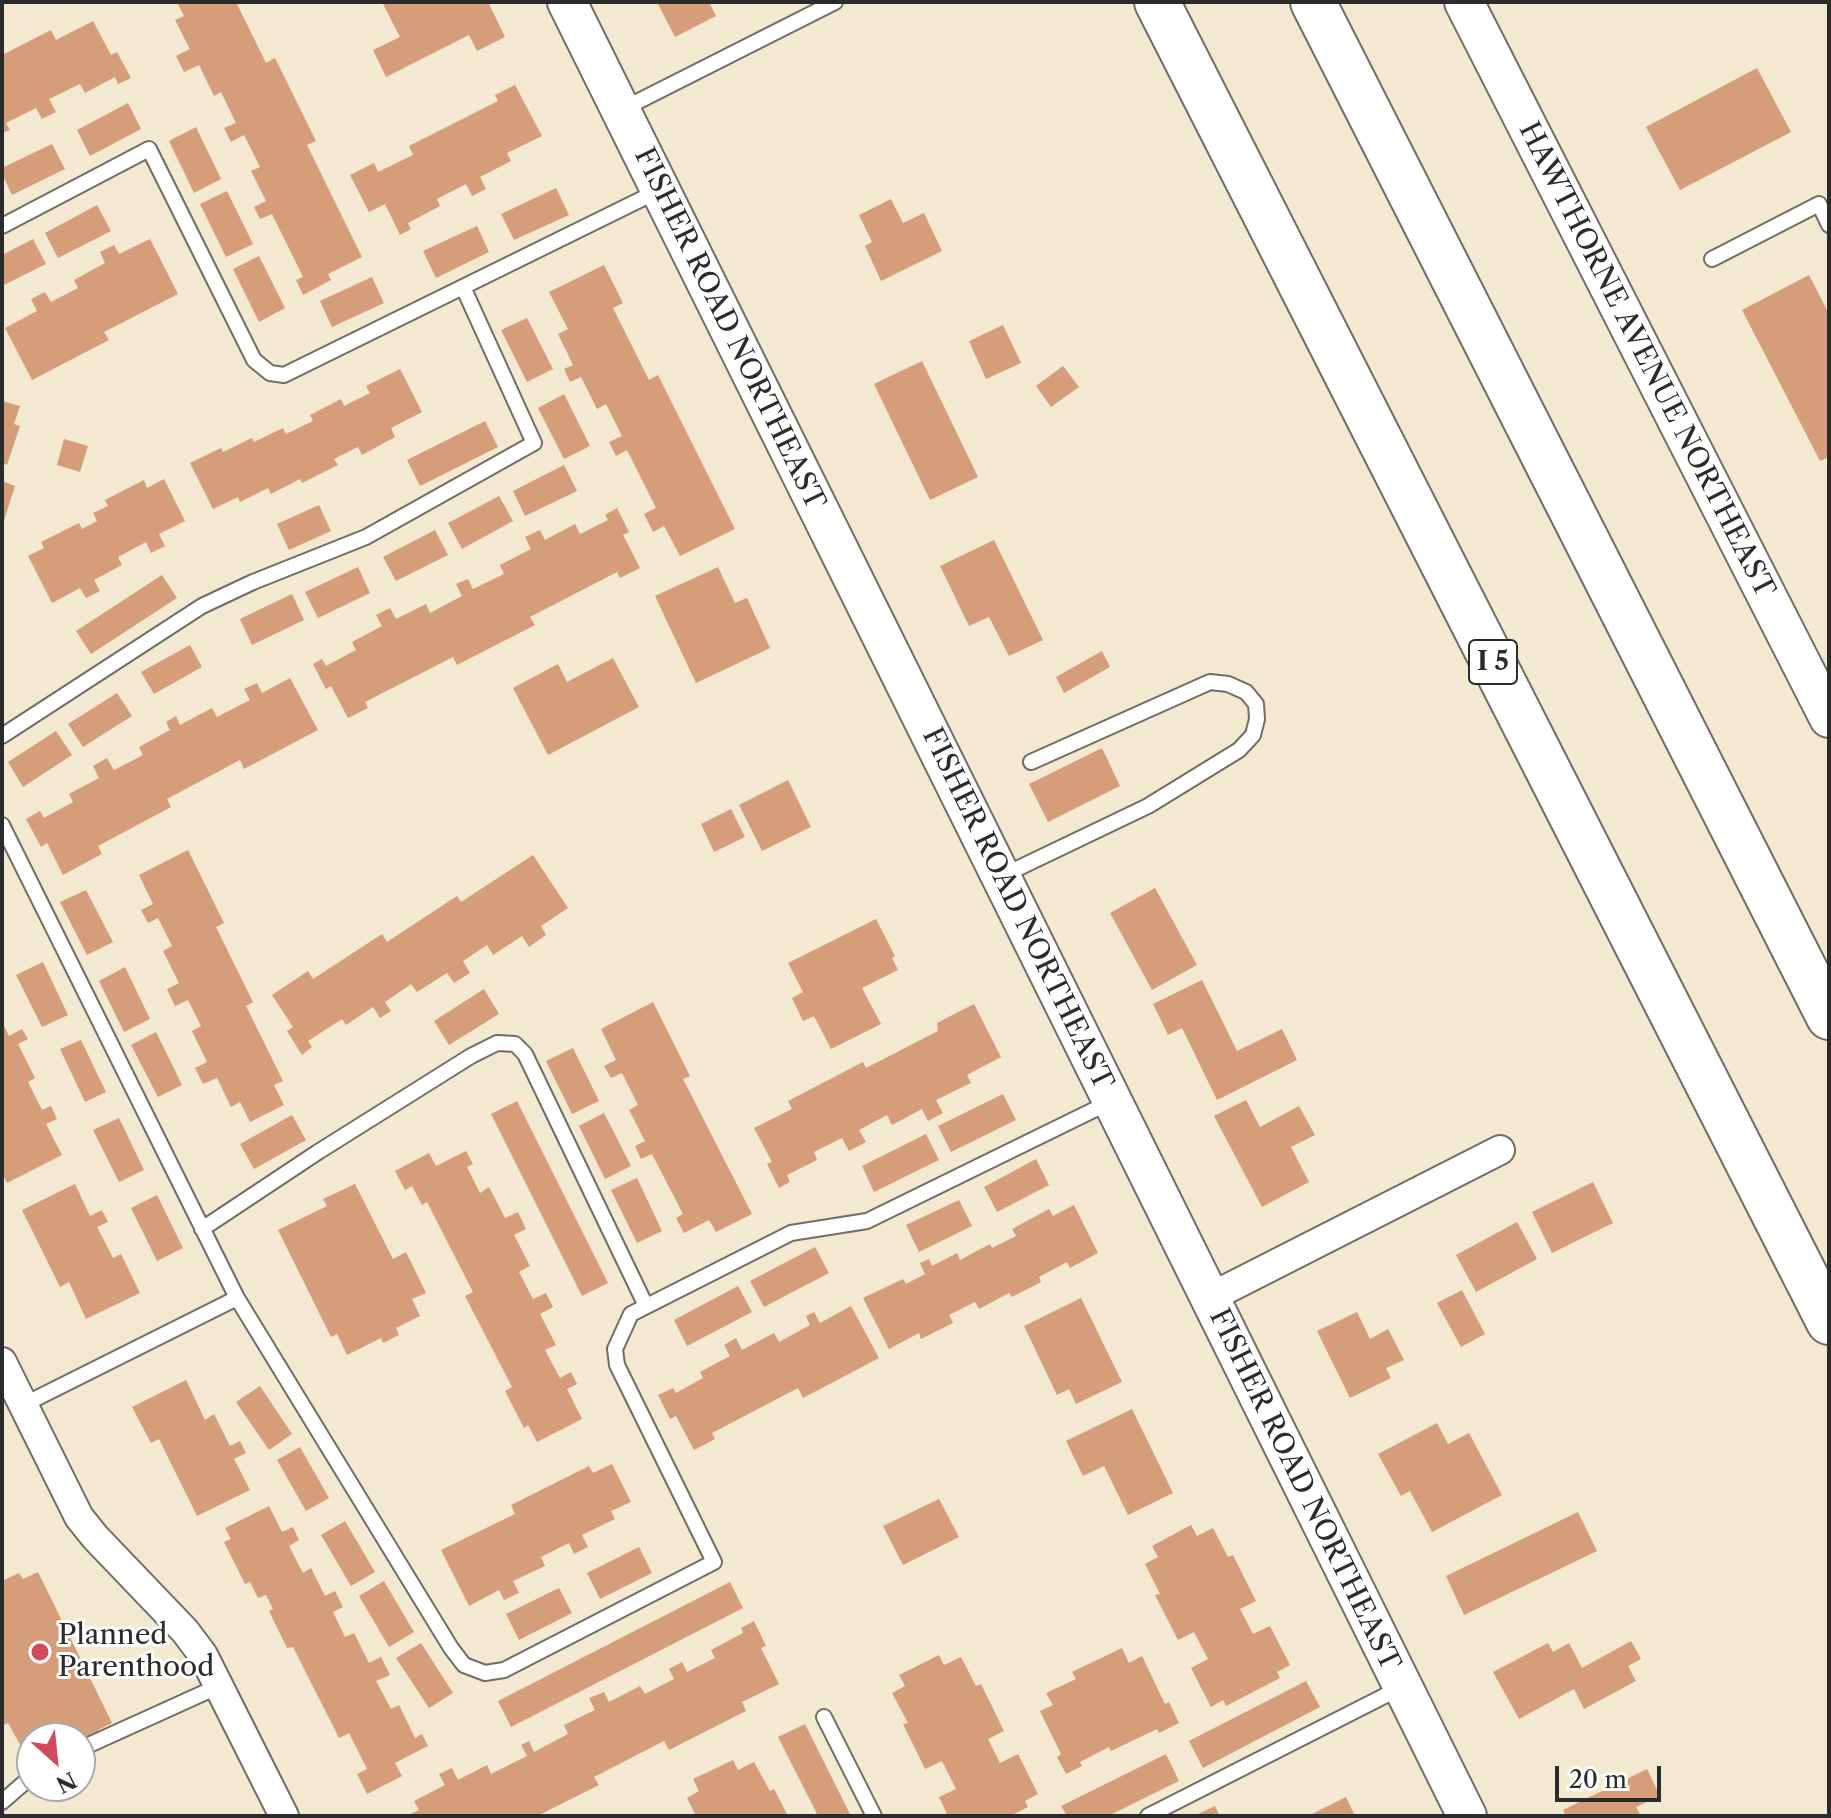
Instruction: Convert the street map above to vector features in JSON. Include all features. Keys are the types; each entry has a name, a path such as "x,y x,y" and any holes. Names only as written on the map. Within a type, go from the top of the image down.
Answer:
{"highway":[{"name":"I 5","path":"1157,2 1829,1322"},
{"path":"1313,2 1829,1017"}],"street":[{"name":"FISHER ROAD NORTHEAST","path":"567,2 1467,1816"},
{"name":"HAWTHORNE AVENUE NORTHEAST","path":"1464,2 1829,718"},
{"path":"1209,1298 1500,1150"},
{"path":"2,1362 13,1411 79,1517 185,1631 203,1655 284,1816"}],"lane":[{"path":"621,111 835,2"},
{"path":"2,226 149,149 254,360 270,373 284,375 660,190"},
{"path":"1712,259 1819,204 1829,225"},
{"path":"2,736 202,606 366,537 534,443 463,287"},
{"path":"1000,877 1148,806 1239,750 1253,735 1257,719 1256,704 1246,692 1228,684 1210,682 1031,762"},
{"path":"2,825 237,1298 451,1648 464,1665 485,1673 504,1670 714,1562 617,1365 615,1349 631,1314 791,1233 867,1221 1112,1101"},
{"path":"202,1229 471,1056 497,1043 515,1044 525,1054 646,1306"},
{"path":"13,1411 237,1298"},
{"path":"96,1742 219,1686"},
{"path":"1148,1816 1402,1687"},
{"path":"824,1717 874,1816"}],"building":[{"path":"177,2 236,2 266,63 275,58 316,141 307,145 362,257 328,274 331,280 303,295 296,280 303,277 272,214 260,219 254,207 266,201 251,171 260,167 244,135 231,142 224,128 236,123 221,92 214,96 199,65 184,72 176,56 190,49 175,20 184,16"},
{"path":"382,2 488,2 505,37 477,51 469,35 386,77 373,50 400,37"},
{"path":"657,2 709,2 716,16 675,37"},
{"path":"93,21 111,55 117,52 131,78 118,84 115,77 85,93 80,84 49,99 56,112 42,119 36,108 6,123 10,130 2,133 2,55 51,30 56,40"},
{"path":"1757,68 1791,132 1680,190 1646,127"},
{"path":"515,85 542,136 507,153 511,161 480,177 486,189 472,196 466,184 437,199 440,206 408,223 411,229 400,235 385,204 369,212 350,175 374,163 378,172 413,155 409,146 498,101 495,95"},
{"path":"128,103 141,129 90,156 77,130"},
{"path":"196,127 221,179 194,193 169,141"},
{"path":"52,144 65,169 12,195 2,168"},
{"path":"556,188 569,215 514,240 501,214"},
{"path":"227,191 253,244 226,257 200,204"},
{"path":"891,199 903,223 924,213 942,251 881,281 865,246 872,242 859,215"},
{"path":"97,205 111,231 58,258 45,233"},
{"path":"477,226 489,252 436,278 423,251"},
{"path":"33,239 46,264 2,286 2,255"},
{"path":"150,239 178,294 104,332 109,340 32,380 5,328 37,311 31,299 45,292 51,302 78,288 74,280 105,263 100,252 114,245 119,254"},
{"path":"259,256 285,308 259,322 233,269"},
{"path":"604,265 623,303 613,308 649,380 658,375 735,529 680,556 664,526 653,532 644,514 656,508 627,450 616,456 609,442 622,436 606,404 597,409 581,377 570,382 564,369 573,365 558,334 568,329 549,292"},
{"path":"1809,275 1829,314 1829,457 1820,461 1742,310"},
{"path":"372,277 384,303 332,327 320,301"},
{"path":"527,318 553,369 527,382 501,330"},
{"path":"1003,325 1021,363 986,379 969,341"},
{"path":"922,361 978,477 930,500 874,384"},
{"path":"1063,366 1079,387 1051,407 1036,386"},
{"path":"400,369 422,412 391,428 395,437 362,455 358,447 334,459 338,465 302,483 300,479 271,494 268,488 240,502 238,497 213,509 190,463 221,448 223,452 252,438 254,442 283,428 286,434 313,421 310,415 341,399 344,406 370,393 366,386"},
{"path":"564,394 590,446 564,459 538,408"},
{"path":"2,401 20,406 14,424 20,426 7,465 2,463"},
{"path":"485,421 498,447 420,486 407,460"},
{"path":"64,439 88,446 80,472 57,465"},
{"path":"564,465 577,491 525,516 513,491"},
{"path":"164,479 185,521 159,534 165,546 151,553 146,542 118,557 122,565 94,580 100,591 86,598 80,588 52,603 28,556 44,548 41,542 79,523 82,529 97,521 93,513 108,506 105,500 144,480 147,488"},
{"path":"2,481 15,486 3,524 2,524"},
{"path":"499,496 513,521 462,549 448,523"},
{"path":"319,505 331,531 289,550 277,524"},
{"path":"617,508 629,532 623,535 640,568 620,578 617,572 530,617 535,625 457,665 453,657 365,702 368,708 348,718 331,686 326,689 313,664 322,659 326,666 356,650 352,642 382,626 376,615 390,608 396,619 426,604 430,613 462,596 456,584 468,579 473,589 504,574 500,565 531,549 525,537 540,530 545,540 575,524 580,534 608,520 605,515"},
{"path":"435,530 448,555 396,581 383,557"},
{"path":"994,540 1043,640 1009,656 989,617 969,626 940,566"},
{"path":"358,567 370,593 318,618 305,592"},
{"path":"718,567 735,603 747,598 770,648 696,683 655,596"},
{"path":"162,575 177,598 91,654 76,631"},
{"path":"292,594 304,620 252,645 240,619"},
{"path":"190,645 202,667 154,694 141,672"},
{"path":"1102,651 1110,667 1064,693 1056,677"},
{"path":"613,658 639,707 548,755 513,688 558,664 567,682"},
{"path":"290,678 318,730 244,769 240,760 167,799 171,807 98,846 102,854 63,875 47,843 41,847 26,819 40,811 44,818 73,802 69,794 99,778 93,766 107,758 114,770 143,755 139,747 170,730 166,722 176,716 180,725 212,708 217,717 250,700 244,689 257,683 262,693"},
{"path":"117,693 132,716 83,747 68,724"},
{"path":"56,731 72,755 23,787 8,762"},
{"path":"1102,748 1120,786 1048,822 1029,784"},
{"path":"788,780 811,827 762,851 739,805"},
{"path":"731,809 745,837 714,852 701,824"},
{"path":"188,850 224,923 216,927 253,1002 246,1006 283,1081 274,1085 284,1105 250,1122 240,1102 231,1107 217,1078 203,1084 195,1068 207,1062 192,1031 201,1026 188,1000 175,1006 167,989 179,983 163,951 172,946 158,918 148,923 141,910 153,904 139,875"},
{"path":"533,855 568,908 541,926 546,935 529,947 522,936 493,955 487,945 463,961 470,973 454,983 447,973 417,992 411,984 385,1002 391,1011 380,1018 373,1007 346,1025 342,1019 308,1041 312,1047 302,1055 287,1031 293,1027 272,995 308,971 313,979 382,934 387,942 457,896 461,902"},
{"path":"1155,888 1197,965 1152,990 1110,913"},
{"path":"86,890 113,942 87,955 60,902"},
{"path":"876,919 895,956 892,958 898,970 862,988 881,1024 831,1049 814,1016 803,1021 792,998 803,992 788,963"},
{"path":"43,962 68,1015 42,1027 16,975"},
{"path":"125,967 150,1019 124,1032 99,981"},
{"path":"1202,980 1237,1051 1282,1029 1297,1060 1217,1100 1182,1028 1168,1035 1153,1004"},
{"path":"484,989 499,1014 449,1045 434,1021"},
{"path":"653,1002 690,1076 683,1079 752,1214 716,1232 709,1220 684,1233 676,1218 683,1214 652,1154 641,1159 635,1146 645,1141 629,1110 638,1105 622,1073 611,1078 604,1066 616,1060 601,1029"},
{"path":"974,1004 1001,1057 967,1075 971,1083 936,1100 943,1113 928,1121 922,1109 892,1125 887,1115 859,1130 866,1142 849,1151 842,1138 814,1152 817,1160 787,1175 790,1182 779,1188 767,1164 772,1162 754,1128 792,1109 788,1101 863,1062 866,1068 938,1031 937,1023"},
{"path":"2,1022 9,1036 22,1029 28,1039 18,1044 35,1078 28,1082 42,1110 51,1106 57,1119 46,1124 62,1155 7,1183 2,1173"},
{"path":"156,1032 182,1085 158,1097 131,1045"},
{"path":"81,1040 106,1092 85,1102 60,1049"},
{"path":"573,1048 599,1101 572,1114 546,1061"},
{"path":"1003,1094 1016,1120 951,1152 938,1126"},
{"path":"1246,1100 1260,1127 1299,1106 1315,1135 1291,1147 1309,1182 1262,1207 1214,1116"},
{"path":"517,1101 608,1283 582,1296 491,1114"},
{"path":"604,1113 631,1166 605,1179 579,1126"},
{"path":"292,1115 306,1140 254,1169 240,1144"},
{"path":"119,1118 144,1170 119,1182 93,1130"},
{"path":"926,1134 939,1160 874,1192 862,1166"},
{"path":"466,1151 473,1164 467,1167 480,1193 489,1187 505,1218 518,1212 526,1229 514,1235 530,1266 519,1272 533,1299 546,1293 553,1307 540,1314 556,1345 545,1350 560,1378 571,1372 577,1384 567,1389 582,1419 537,1442 528,1425 524,1428 505,1391 512,1387 465,1296 473,1292 427,1202 422,1205 412,1186 405,1190 395,1171 429,1153 436,1166"},
{"path":"1036,1159 1049,1185 997,1212 984,1187"},
{"path":"637,1178 662,1231 637,1243 611,1190"},
{"path":"1593,1182 1613,1223 1552,1253 1532,1212"},
{"path":"75,1184 90,1216 102,1210 108,1222 97,1227 113,1258 121,1254 140,1293 86,1319 69,1282 60,1287 22,1210"},
{"path":"355,1184 393,1259 406,1252 426,1293 412,1299 420,1316 396,1328 399,1335 383,1343 381,1338 347,1355 337,1334 331,1337 278,1230 327,1206 323,1199"},
{"path":"157,1195 183,1248 157,1261 131,1208"},
{"path":"959,1200 972,1226 919,1252 906,1225"},
{"path":"1074,1205 1098,1253 1070,1268 1067,1262 1039,1277 1041,1282 1012,1297 1009,1293 979,1309 975,1302 949,1315 953,1323 921,1339 919,1333 889,1349 863,1298 903,1279 906,1284 925,1274 920,1263 929,1259 932,1266 957,1253 960,1260 990,1244 992,1248 1016,1236 1012,1229 1049,1209 1053,1216"},
{"path":"1517,1222 1537,1259 1476,1292 1456,1255"},
{"path":"815,1247 829,1273 764,1307 750,1281"},
{"path":"738,1286 752,1312 687,1346 674,1320"},
{"path":"1462,1290 1485,1334 1461,1347 1437,1303"},
{"path":"1081,1298 1122,1382 1076,1404 1069,1389 1057,1395 1024,1326"},
{"path":"851,1306 879,1358 803,1398 798,1388 712,1433 715,1439 694,1450 676,1416 670,1419 658,1395 673,1388 676,1393 703,1378 700,1372 730,1356 724,1345 736,1338 742,1350 774,1333 779,1342 810,1325 806,1316 814,1312 820,1323"},
{"path":"1357,1312 1370,1339 1388,1329 1404,1360 1386,1368 1391,1378 1350,1398 1317,1331"},
{"path":"186,1380 205,1420 214,1414 230,1446 240,1441 246,1453 234,1459 250,1490 197,1516 159,1439 151,1443 132,1407"},
{"path":"260,1386 292,1434 269,1450 236,1402"},
{"path":"1132,1409 1173,1493 1128,1515 1104,1466 1083,1476 1066,1441"},
{"path":"1437,1423 1448,1444 1469,1433 1502,1495 1432,1532 1410,1491 1401,1496 1378,1454"},
{"path":"300,1447 329,1498 306,1511 277,1460"},
{"path":"612,1464 631,1502 611,1511 615,1519 582,1535 588,1547 574,1554 569,1543 541,1557 545,1566 513,1581 519,1593 504,1600 499,1590 469,1606 441,1550 515,1514 511,1505 589,1466 593,1473"},
{"path":"939,1499 959,1537 903,1565 883,1526"},
{"path":"269,1506 282,1532 293,1527 299,1540 289,1546 303,1573 311,1568 325,1596 335,1591 343,1607 333,1612 345,1637 354,1633 369,1663 381,1657 390,1675 376,1681 391,1709 399,1705 415,1738 422,1734 428,1746 395,1763 402,1776 367,1794 357,1774 367,1769 349,1733 339,1738 293,1647 287,1648 269,1611 273,1609 266,1595 258,1598 250,1582 245,1584 224,1542 231,1539 225,1528"},
{"path":"1578,1512 1597,1551 1464,1615 1446,1576"},
{"path":"345,1521 375,1572 351,1586 321,1535"},
{"path":"1191,1525 1197,1536 1213,1528 1228,1557 1233,1555 1256,1601 1240,1609 1253,1634 1270,1626 1290,1665 1277,1672 1280,1678 1226,1706 1223,1700 1211,1707 1191,1668 1208,1659 1194,1632 1178,1640 1155,1595 1160,1594 1145,1564 1158,1557 1152,1546"},
{"path":"639,1547 652,1573 600,1599 587,1573"},
{"name":"Planned Parenthood","path":"38,1572 112,1723 98,1730 102,1736 96,1739 96,1722 16,1722 16,1737 8,1723 2,1726 2,1581 19,1573 23,1579"},
{"path":"384,1581 414,1632 389,1647 359,1596"},
{"path":"730,1582 743,1608 511,1727 498,1701"},
{"path":"559,1588 572,1613 519,1640 506,1614"},
{"path":"754,1621 766,1646 761,1648 779,1684 742,1702 746,1711 669,1750 664,1741 594,1777 599,1785 537,1816 406,1816 419,1810 414,1801 445,1785 439,1774 452,1768 458,1780 487,1765 491,1774 527,1756 521,1745 529,1741 534,1752 568,1734 564,1725 595,1710 589,1698 604,1692 609,1702 640,1686 645,1694 674,1679 669,1669 682,1662 687,1672 715,1658 711,1650 743,1633 741,1628"},
{"path":"1631,1641 1641,1659 1628,1666 1636,1681 1584,1709 1574,1689 1519,1719 1493,1672 1548,1643 1553,1652 1569,1643 1582,1668"},
{"path":"421,1643 453,1693 429,1708 396,1658"},
{"path":"1122,1648 1129,1663 1142,1656 1165,1704 1169,1702 1179,1723 1159,1733 1157,1729 1111,1751 1109,1747 1080,1762 1082,1766 1066,1774 1057,1757 1061,1754 1040,1711 1053,1705 1046,1693 1076,1679 1072,1672"},
{"path":"939,1655 944,1665 961,1657 976,1686 981,1684 1004,1731 988,1739 1000,1763 1018,1754 1038,1794 1025,1801 1028,1807 1010,1816 948,1816 939,1797 956,1789 942,1761 925,1769 903,1724 908,1723 892,1693 905,1686 899,1675"},
{"path":"1306,1681 1320,1707 1203,1768 1189,1741"},
{"path":"805,1724 851,1816 818,1816 778,1737"},
{"path":"1166,1754 1179,1781 1108,1816 1067,1816 1061,1806"},
{"path":"733,1760 738,1770 754,1762 770,1791 774,1789 788,1816 696,1816 687,1798 699,1791 693,1779"},
{"path":"1647,1769 1660,1796 1636,1807 1641,1816 1566,1816 1563,1810"},
{"path":"1346,1797 1355,1816 1308,1816"},
{"path":"1215,1806 1220,1816 1194,1816"}],"place":[{"name":"Planned Parenthood","path":"40,1652"}]}
